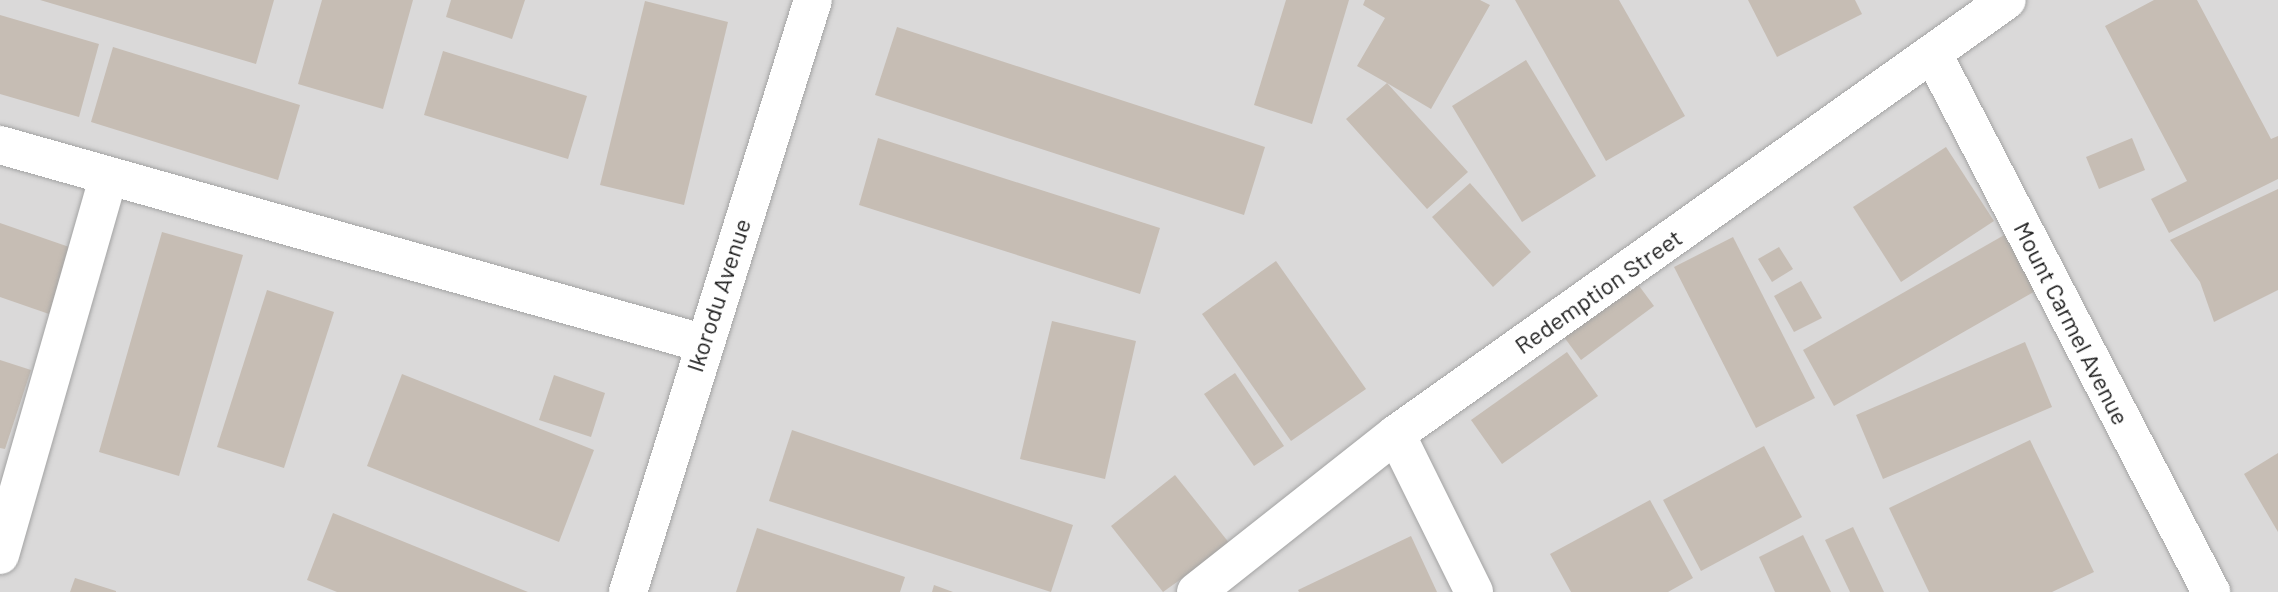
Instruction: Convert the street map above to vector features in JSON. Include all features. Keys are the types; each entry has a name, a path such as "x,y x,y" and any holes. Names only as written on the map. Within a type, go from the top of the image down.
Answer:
{"street":[{"name":"Ikorodu Avenue","path":"628,592 702,343 813,0"},
{"name":"Redemption Street","path":"1196,592 1396,434 2007,0"},
{"name":"Mount Carmel Avenue","path":"1933,54 2211,592"},
{"path":"0,145 108,179 702,343"},
{"path":"0,555 108,179"},
{"path":"1396,434 1474,592"}],"shaded area":[{"path":"0,0 2278,0 2278,592 0,592"}],"building":[{"path":"40,0 274,0 256,64"},
{"path":"322,0 413,0 383,109 298,84"},
{"path":"451,0 525,0 512,39 446,17"},
{"path":"1286,0 1349,0 1312,124 1254,105"},
{"path":"1365,0 1480,0 1490,5 1431,109 1357,66 1385,18 1363,5"},
{"path":"1515,0 1619,0 1685,116 1606,161"},
{"path":"1748,0 1855,0 1862,14 1777,57"},
{"path":"2154,0 2197,0 2271,139 2278,136 2278,179 2169,233 2151,199 2187,181 2105,26"},
{"path":"645,1 728,22 684,205 600,185"},
{"path":"0,15 99,44 79,117 0,94"},
{"path":"897,27 1265,147 1244,215 875,95"},
{"path":"113,47 300,105 278,180 91,122"},
{"path":"443,51 587,96 568,159 424,115"},
{"path":"1526,60 1596,176 1522,222 1452,106"},
{"path":"1387,83 1468,172 1427,209 1346,119"},
{"path":"878,138 1160,228 1140,294 859,205"},
{"path":"2132,138 2145,170 2099,189 2086,157"},
{"path":"1946,147 1994,221 1901,282 1853,207"},
{"path":"1470,183 1531,252 1493,287 1432,217"},
{"path":"2278,189 2278,290 2214,322 2200,282 2170,240"},
{"path":"0,223 72,248 49,314 0,297"},
{"path":"162,232 243,255 179,476 99,452"},
{"path":"2006,234 2037,290 1834,406 1803,350"},
{"path":"1733,237 1815,398 1756,428 1674,267"},
{"path":"1779,247 1793,269 1772,282 1758,259"},
{"path":"1276,261 1366,389 1291,441 1202,314"},
{"path":"1634,279 1654,306 1581,360 1561,333"},
{"path":"1801,281 1822,318 1794,332 1774,296"},
{"path":"267,290 334,312 284,468 217,447"},
{"path":"1052,321 1136,341 1105,479 1020,459"},
{"path":"2025,342 2052,407 1883,479 1856,415"},
{"path":"1567,352 1598,396 1502,464 1471,420"},
{"path":"0,360 31,370 5,449 0,448"},
{"path":"1235,373 1284,446 1254,466 1204,394"},
{"path":"402,374 594,450 559,542 367,466"},
{"path":"554,375 605,393 591,437 539,420"},
{"path":"792,430 1073,525 1051,592 769,501"},
{"path":"2030,440 2094,572 2052,592 1929,592 1889,508"},
{"path":"1764,446 1802,517 1701,571 1663,500"},
{"path":"2278,453 2278,532 2244,474"},
{"path":"1175,475 1230,544 1163,592 1111,526"},
{"path":"1650,500 1693,578 1668,592 1571,592 1550,554"},
{"path":"333,513 528,592 337,592 307,580"},
{"path":"1853,527 1884,592 1850,592 1825,540"},
{"path":"757,528 905,577 900,592 736,592"},
{"path":"1803,535 1831,592 1775,592 1759,557"},
{"path":"1411,536 1437,592 1298,590"},
{"path":"75,578 116,591 116,592 70,592"},
{"path":"934,585 953,592 932,592"}]}
